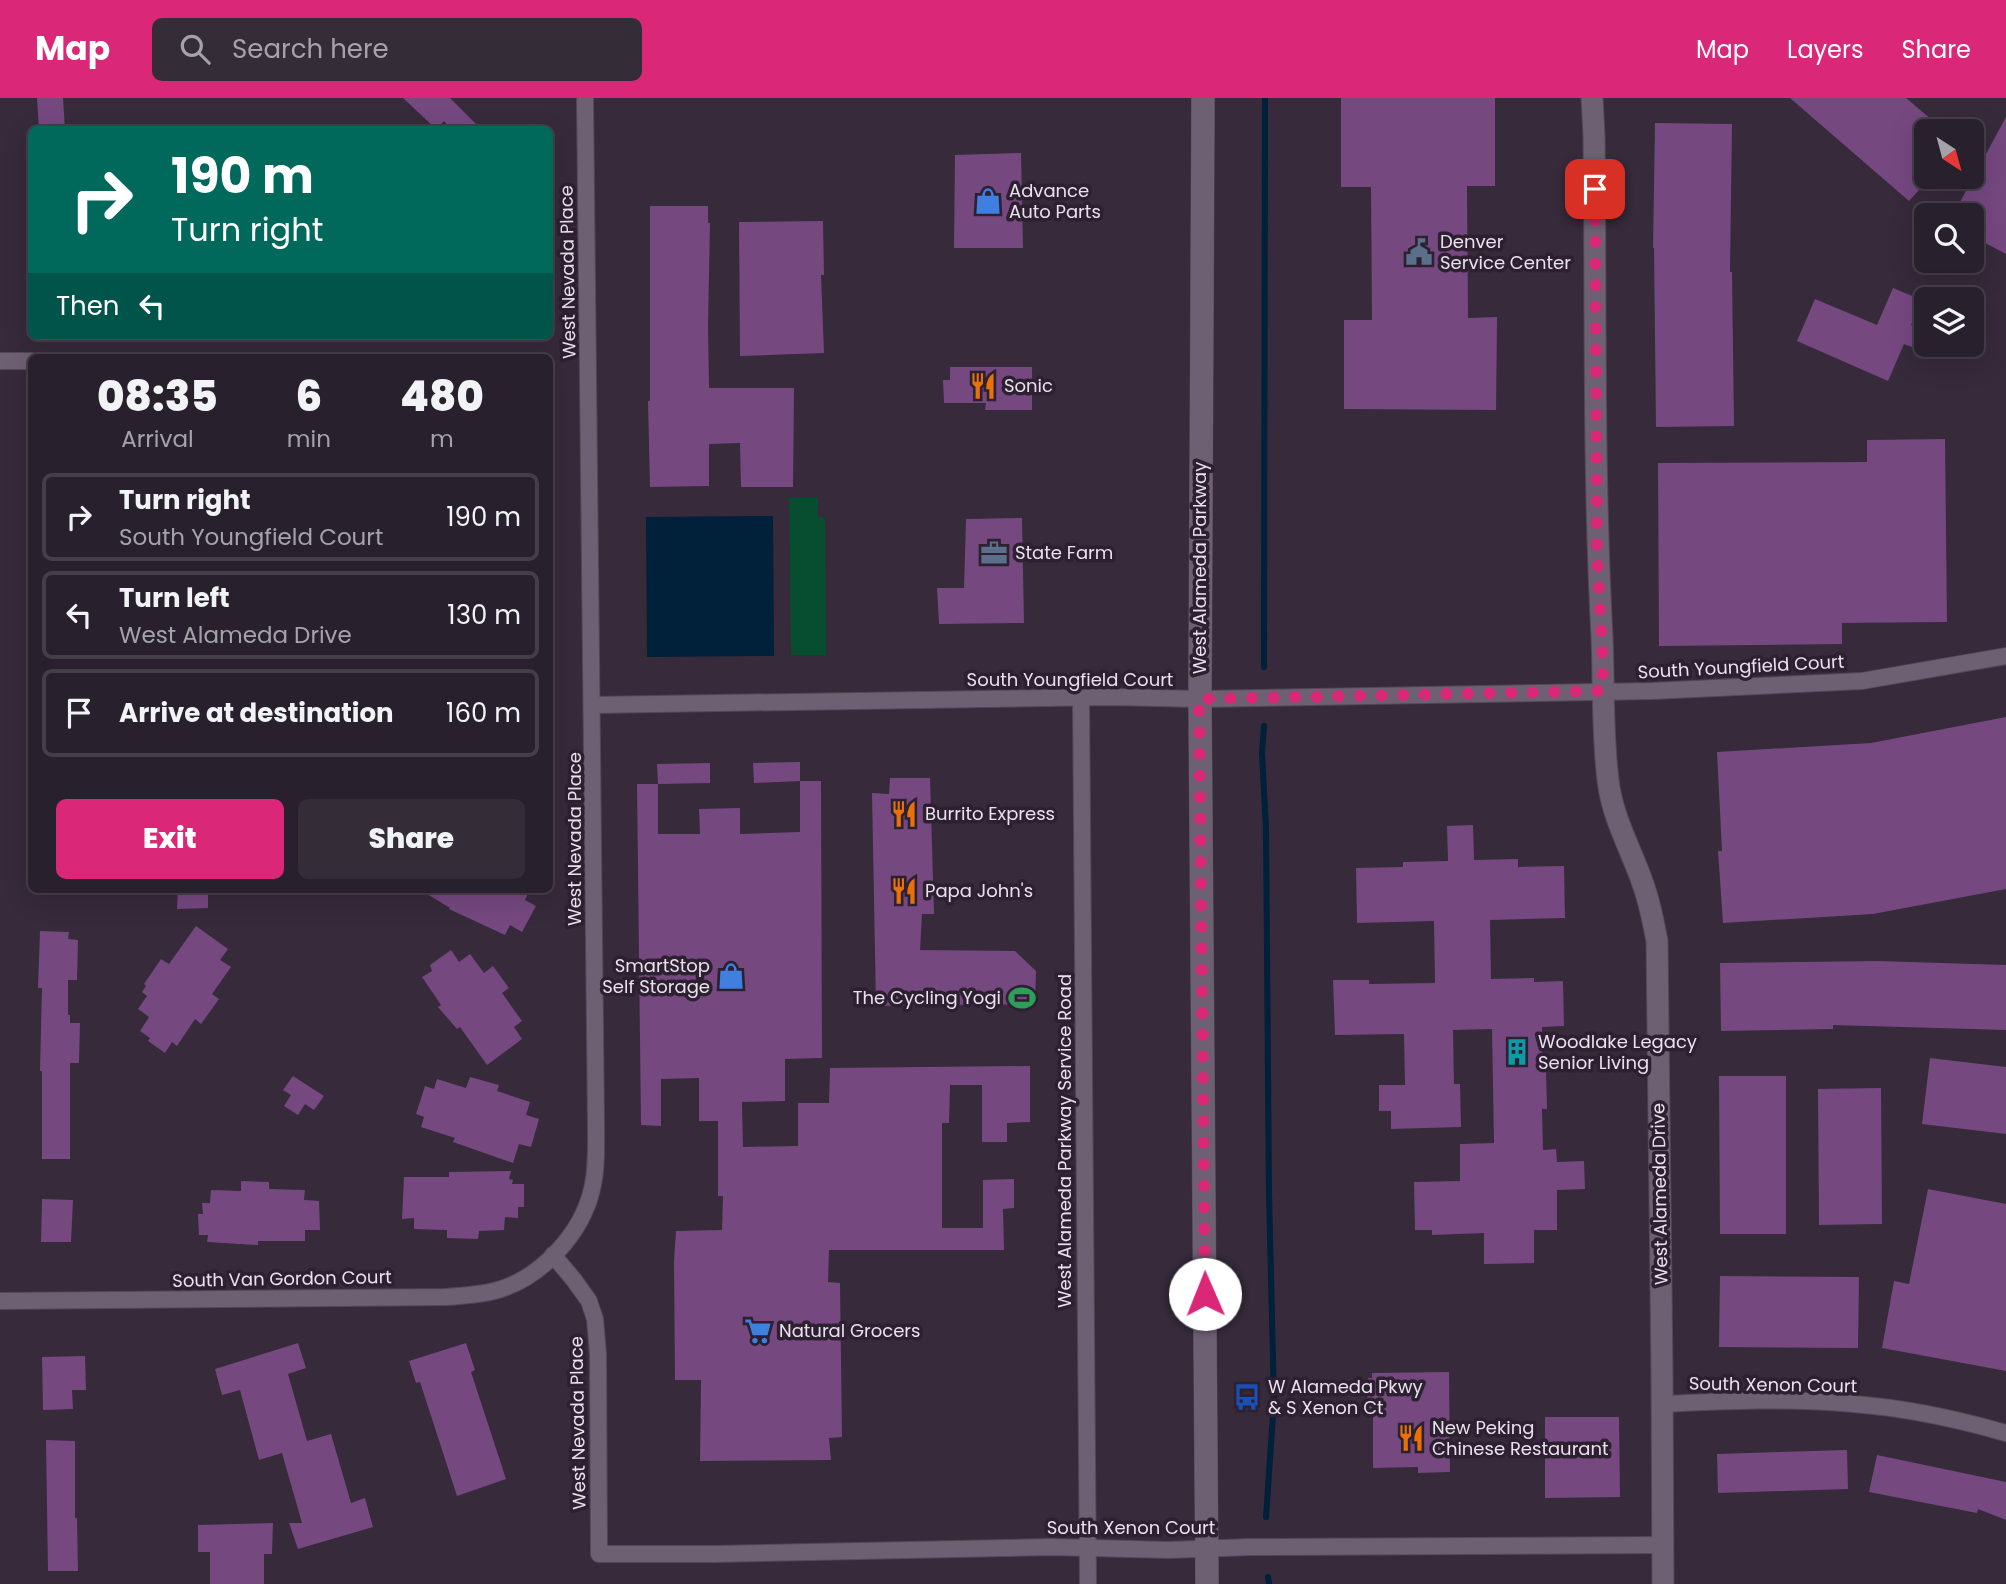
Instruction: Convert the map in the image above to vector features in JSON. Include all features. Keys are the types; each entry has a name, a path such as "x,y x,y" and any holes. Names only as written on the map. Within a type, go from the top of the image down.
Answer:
{"main road":[{"name":"West Alameda Parkway","path":"1203,98 1199,699 1207,1584"}],"street":[{"name":"West Nevada Place","path":"585,98 596,1164 588,1206 569,1238 554,1255 589,1301 595,1319 598,1354 599,1554"},
{"name":"West Alameda Drive","path":"1592,98 1597,554 1607,777 1611,801 1652,911 1657,941 1663,1584"},
{"path":"0,361 28,361"},
{"name":"South Youngfield Court","path":"593,705 1652,691 1862,681 2006,656"},
{"name":"West Alameda Parkway Service Road","path":"1081,698 1088,1584"},
{"name":"South Van Gordon Court","path":"0,1301 466,1296 515,1284 554,1255"},
{"name":"South Xenon Court","path":"1662,1404 1756,1400 1856,1404 1952,1420 2006,1433"},
{"name":"South Xenon Court","path":"599,1554 1088,1547 1169,1550 1662,1545"}],"green space":[{"path":"789,498 818,498 818,517 825,518 826,655 791,655"}],"water":[{"path":"773,516 774,656 647,657 646,517"}],"building":[{"path":"37,98 63,98 65,126 39,126"},
{"path":"403,98 450,98 478,126 448,126 444,121 439,126 433,126"},
{"name":"Denver Service Center","path":"1341,98 1495,98 1495,186 1467,186 1468,318 1497,317 1496,410 1344,409 1344,320 1372,320 1371,187 1341,187"},
{"path":"1790,98 1906,98 1931,119 1914,119 1914,189 1920,189 1909,201"},
{"path":"2006,117 2006,254 1984,242 1984,203 1959,203 1967,189 1984,189 1984,158"},
{"path":"1655,123 1732,124 1730,272 1734,426 1656,427 1653,248"},
{"name":"Advance Auto Parts","path":"1021,153 1023,248 954,248 955,155"},
{"path":"650,206 708,206 709,388 794,388 793,487 741,487 740,443 709,444 709,486 650,487"},
{"path":"823,221 824,275 821,275 824,353 740,356 739,222"},
{"path":"1893,288 1914,297 1914,318 1911,325 1914,326 1914,342 1912,347 1904,344 1888,381 1797,341 1815,299 1877,325"},
{"path":"950,367 1032,367 1032,410 985,410 986,403 944,403 943,380 950,380"},
{"path":"1945,439 1947,622 1842,623 1842,644 1659,646 1658,463 1867,462 1867,440"},
{"name":"State Farm","path":"1022,518 1024,623 939,624 937,588 964,588 966,519"},
{"path":"2006,717 2006,889 1873,914 1723,923 1718,851 1722,851 1717,752 1871,743"},
{"path":"800,762 800,781 754,783 753,763"},
{"path":"710,763 710,783 658,784 657,764"},
{"path":"890,778 930,778 934,914 922,914 920,950 1015,951 1036,971 1035,1004 876,1006 872,793 889,794"},
{"path":"800,781 821,781 822,1058 785,1059 785,1101 742,1102 743,1147 798,1146 798,1103 829,1103 830,1068 1030,1066 1030,1122 1007,1123 1007,1142 982,1142 982,1085 950,1085 949,1123 942,1123 942,1228 983,1228 983,1180 1014,1179 1014,1208 1003,1209 1004,1250 829,1250 828,1282 840,1283 842,1437 829,1438 831,1460 700,1461 701,1380 675,1380 674,1261 676,1231 722,1230 723,1196 718,1196 718,1121 699,1121 699,1078 661,1079 661,1126 641,1125 637,784 658,784 658,834 700,834 699,809 740,808 740,834 800,832"},
{"name":"Woodlake Legacy Senior Living","path":"1473,825 1474,860 1518,859 1518,867 1564,866 1565,918 1490,920 1491,979 1534,978 1534,982 1563,981 1564,1026 1542,1027 1547,1109 1542,1109 1543,1150 1556,1149 1557,1162 1584,1161 1585,1189 1557,1190 1557,1230 1534,1230 1534,1263 1484,1264 1484,1233 1432,1235 1432,1230 1415,1230 1414,1182 1460,1181 1460,1144 1494,1143 1492,1029 1453,1030 1454,1084 1460,1084 1461,1127 1391,1129 1391,1111 1379,1111 1379,1085 1405,1085 1404,1034 1335,1035 1333,980 1369,980 1369,984 1435,983 1434,921 1357,923 1356,868 1403,867 1403,862 1448,861 1447,826"},
{"path":"178,893 208,893 208,908 177,909"},
{"path":"426,893 528,893 525,900 536,906 522,932 510,925 505,935"},
{"path":"196,926 228,949 220,960 231,967 212,994 219,999 201,1024 195,1019 177,1046 172,1042 165,1053 148,1041 150,1038 140,1031 149,1017 138,1009 147,996 142,992 146,986 144,984 161,959 169,964"},
{"path":"40,931 69,932 68,939 78,940 77,980 68,980 70,1023 80,1023 79,1063 70,1063 70,1159 42,1159 42,988 38,988"},
{"path":"451,950 459,962 470,954 484,973 493,966 509,988 502,993 522,1021 514,1027 522,1039 487,1065 460,1027 457,1029 438,1007 441,1005 422,977 432,971 430,965"},
{"path":"1878,961 2006,965 2006,1030 1833,1025 1833,1029 1721,1031 1720,963"},
{"path":"1930,1058 2006,1067 2006,1134 1922,1124"},
{"path":"293,1076 324,1096 314,1110 305,1104 298,1115 284,1106 291,1095 283,1090"},
{"path":"1719,1076 1786,1076 1786,1234 1720,1234"},
{"path":"470,1077 499,1085 497,1091 530,1102 526,1115 539,1119 531,1147 519,1144 513,1163 453,1142 455,1138 421,1127 424,1117 416,1114 425,1086 434,1089 437,1079 466,1088"},
{"path":"1881,1088 1882,1224 1819,1225 1818,1089"},
{"path":"511,1171 509,1179 513,1180 512,1184 524,1184 524,1207 518,1207 518,1218 505,1217 504,1230 479,1231 478,1239 447,1238 447,1230 414,1229 414,1218 402,1219 404,1177 449,1177 449,1172"},
{"path":"241,1181 269,1182 269,1189 305,1190 304,1200 319,1201 320,1230 305,1230 305,1241 258,1241 258,1245 207,1242 208,1235 199,1235 198,1214 203,1214 202,1203 210,1203 211,1190 241,1191"},
{"path":"1928,1189 2006,1204 2006,1371 1882,1348 1894,1281 1909,1284"},
{"path":"42,1199 73,1200 71,1242 41,1242"},
{"path":"1720,1276 1859,1277 1858,1348 1719,1347"},
{"path":"298,1343 306,1368 288,1374 307,1441 331,1434 351,1503 365,1498 373,1527 298,1549 289,1523 302,1523 282,1453 259,1460 240,1390 222,1395 215,1369"},
{"path":"466,1343 475,1370 471,1372 506,1479 457,1496 420,1382 416,1383 409,1361"},
{"path":"85,1356 86,1390 72,1390 73,1409 43,1410 42,1357"},
{"path":"1449,1372 1450,1472 1418,1473 1418,1467 1373,1468 1373,1408 1367,1409 1368,1378 1372,1378 1372,1373"},
{"path":"1545,1417 1619,1417 1620,1497 1545,1498"},
{"path":"46,1440 75,1441 78,1571 48,1571"},
{"path":"1847,1450 1848,1489 1718,1493 1717,1454"},
{"path":"1877,1455 2006,1482 2006,1520 1978,1509 1977,1513 1869,1492"},
{"path":"273,1523 272,1554 264,1554 264,1584 210,1584 210,1552 198,1552 198,1525"}],"waterway":[{"path":"1264,667 1265,98"},
{"path":"1264,726 1262,753 1266,828 1269,1195 1274,1400 1266,1517"},
{"path":"1268,1577 1269,1584"}],"place":[{"name":"Advance Auto Parts","path":"988,201"},
{"name":"Denver Service Center","path":"1419,252"},
{"name":"Sonic","path":"983,386"},
{"name":"State Farm","path":"994,553"},
{"name":"Burrito Express","path":"904,814"},
{"name":"Papa John's","path":"904,891"},
{"name":"SmartStop Self Storage","path":"731,976"},
{"name":"The Cycling Yogi","path":"1022,998"},
{"name":"Woodlake Legacy Senior Living","path":"1517,1052"},
{"name":"Natural Grocers","path":"758,1331"},
{"name":"W Alameda Pkwy & S Xenon Ct","path":"1247,1397"},
{"name":"New Peking Chinese Restaurant","path":"1411,1438"}],"route":[{"path":"1205,1294 1199,699 1602,691 1597,554 1595,189"}]}
